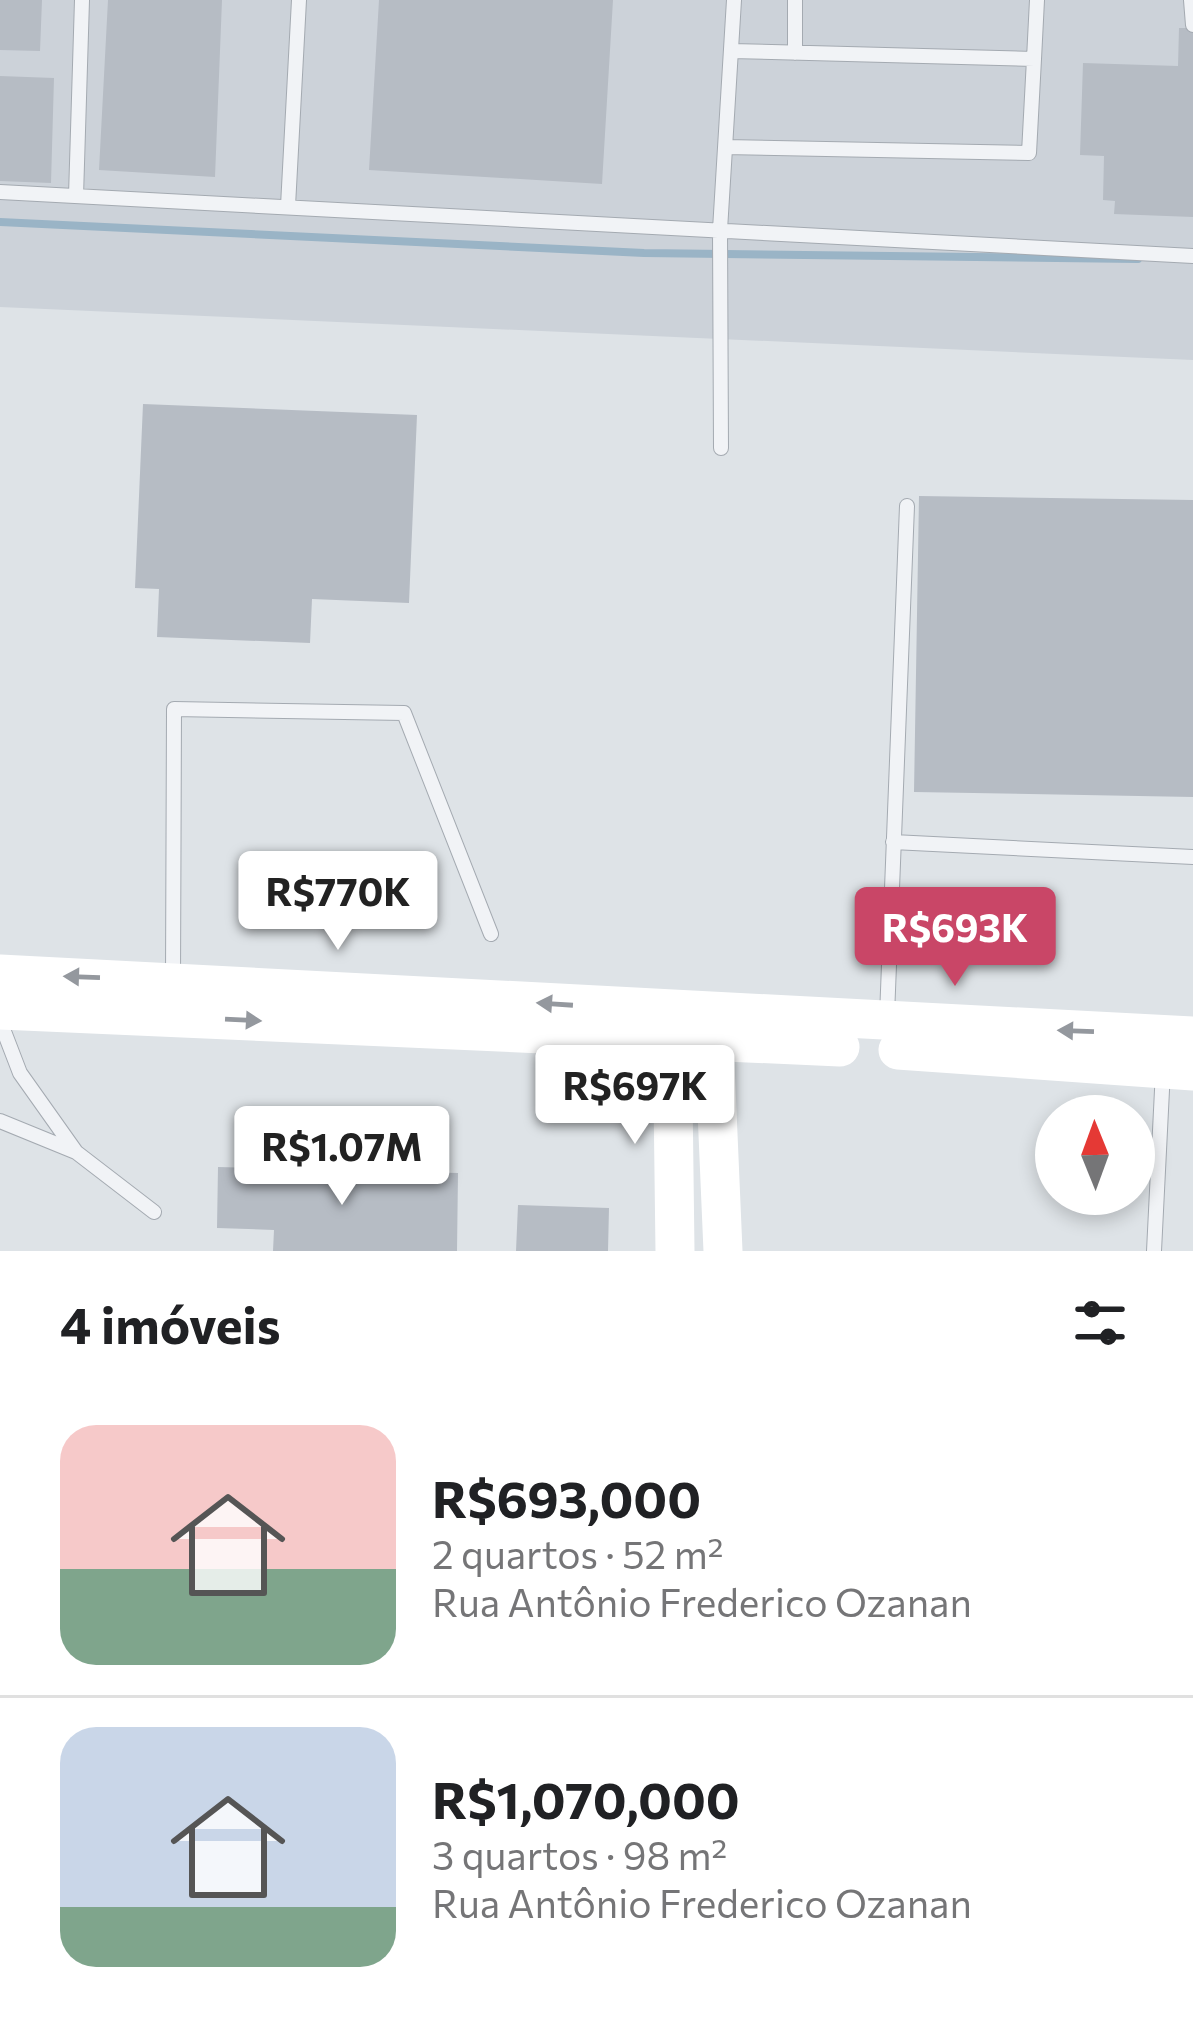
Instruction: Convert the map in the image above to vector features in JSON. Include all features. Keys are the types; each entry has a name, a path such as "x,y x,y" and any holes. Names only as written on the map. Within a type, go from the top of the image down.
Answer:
{"main road":[{"path":"0,974 175,999 1178,1053"},
{"path":"0,1010 175,999"},
{"path":"671,1027 675,1251"},
{"path":"714,1028 723,1251"}],"lane":[{"path":"76,196 82,0"},
{"path":"288,206 299,0"},
{"path":"721,448 720,230 734,0"},
{"path":"795,53 796,0"},
{"path":"725,147 1029,153 1037,0"},
{"path":"1191,0 1193,25"},
{"path":"731,51 1034,59"},
{"path":"0,192 1193,256"},
{"path":"887,1036 908,506"},
{"path":"175,999 174,709 404,713 491,934"},
{"path":"893,842 1193,857"},
{"path":"0,1021 20,1073 76,1152"},
{"path":"1154,1251 1178,1053"},
{"path":"0,1120 76,1152 154,1212"}],"shaded area":[{"path":"0,0 1193,0 1193,360 0,307"}],"building":[{"path":"0,0 42,0 40,51 0,50"},
{"path":"108,0 222,0 215,177 99,170"},
{"path":"379,0 613,0 602,184 369,170"},
{"path":"1179,28 1193,28 1193,217 1114,214 1115,201 1103,200 1104,156 1080,155 1083,63 1178,66"},
{"path":"0,76 54,78 51,183 0,181"},
{"path":"143,404 417,415 409,603 312,599 310,643 157,637 159,589 135,588"},
{"path":"919,496 1193,500 1193,797 914,792"},
{"path":"218,1167 458,1173 457,1251 273,1251 274,1230 217,1228"},
{"path":"518,1205 609,1208 608,1251 516,1251"}],"waterway":[{"path":"0,222 644,253 1138,259"}]}
